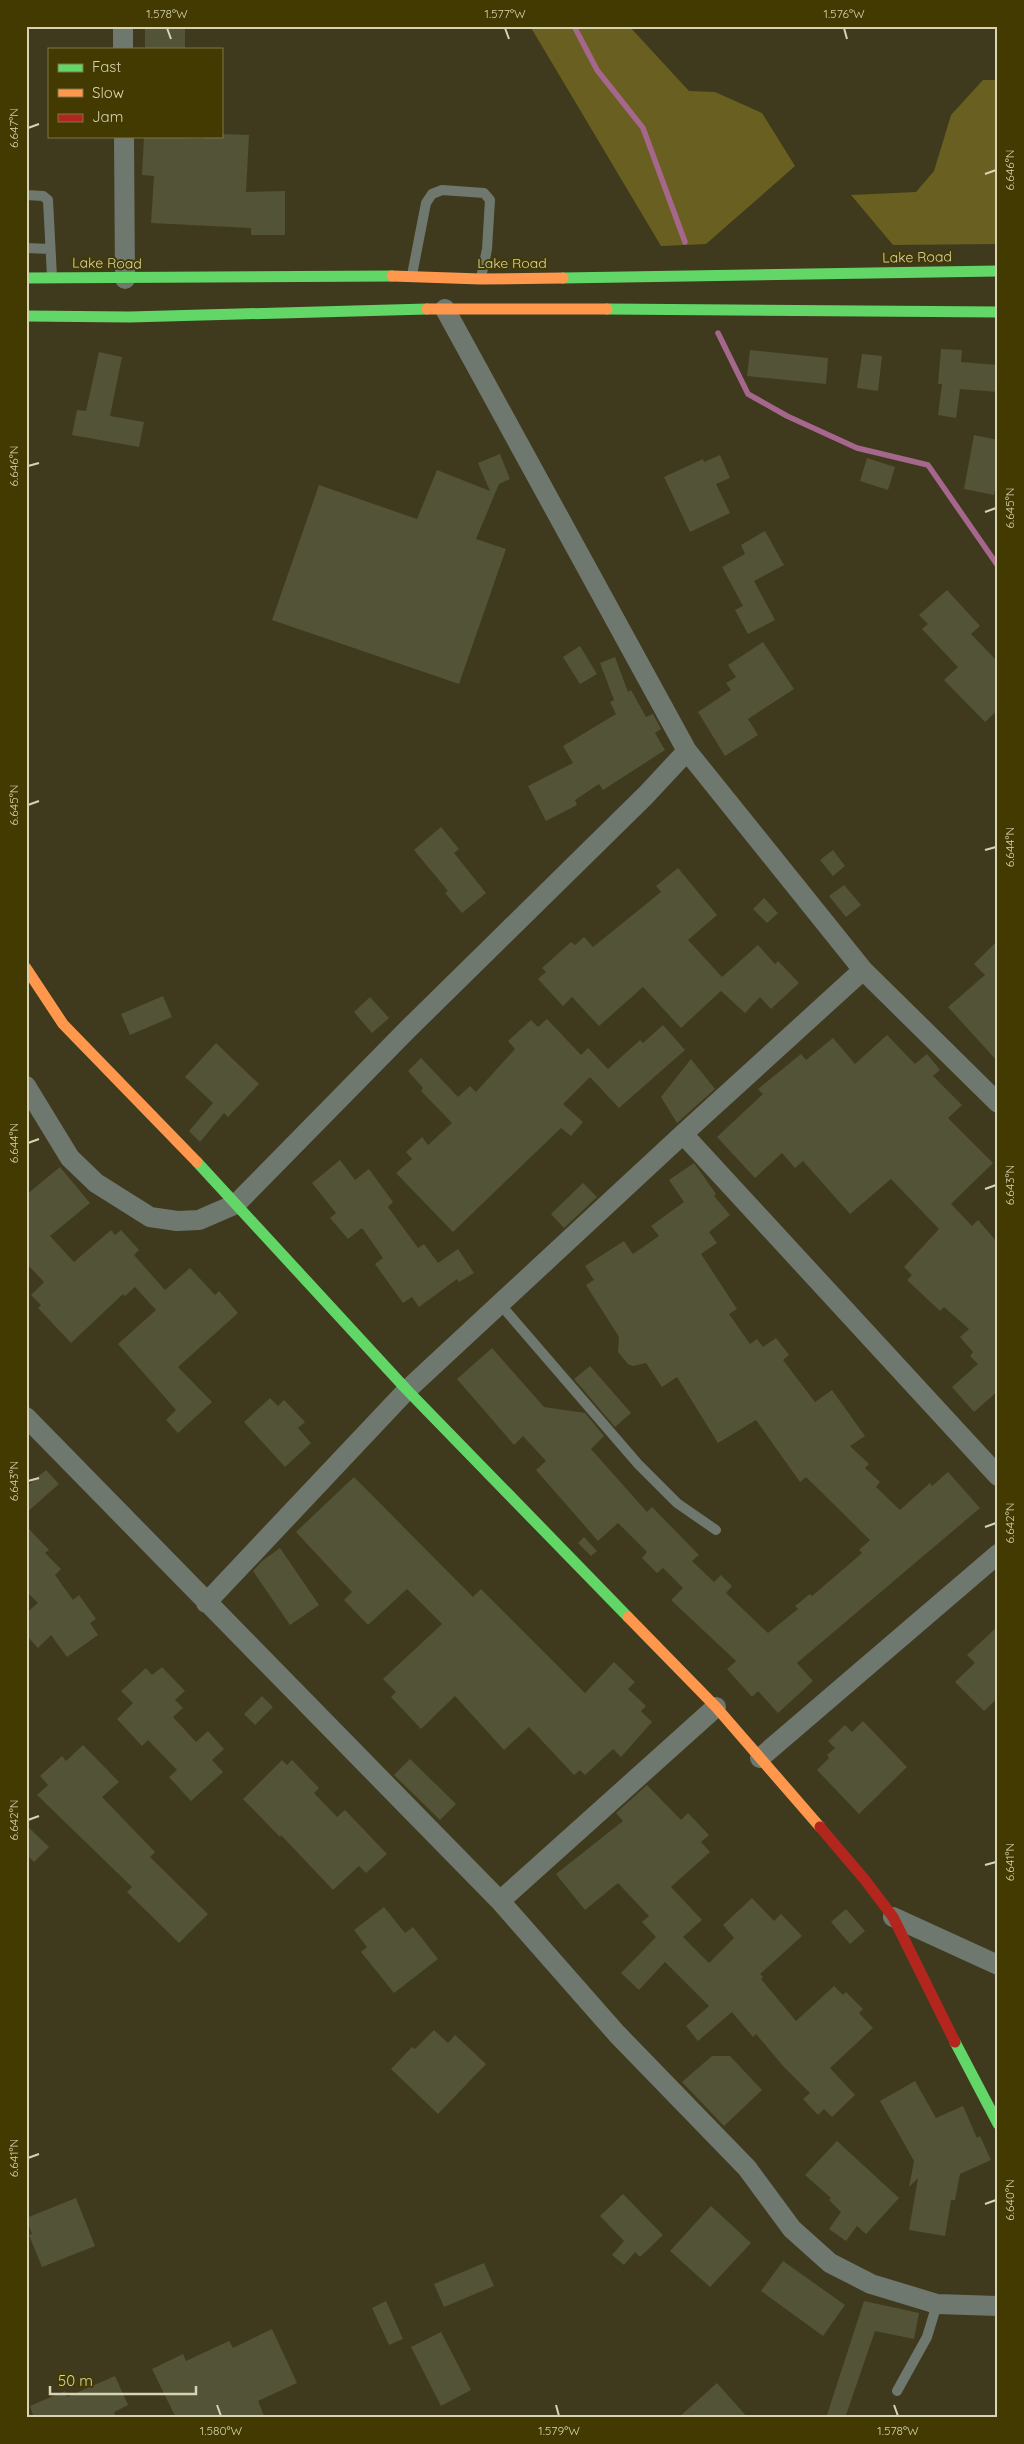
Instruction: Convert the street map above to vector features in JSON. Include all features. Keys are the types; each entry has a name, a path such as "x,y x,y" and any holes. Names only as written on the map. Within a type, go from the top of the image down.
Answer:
{"main road":[{"name":"Lake Road","path":"26,278 125,279 411,276 481,279 998,271"},
{"path":"26,316 130,317 445,309 998,312"},
{"path":"26,968 63,1024 236,1204 407,1390 716,1707 865,1880 893,1917 977,2088 998,2124"}],"street":[{"path":"123,26 123,48"},
{"path":"124,138 125,279"},
{"path":"445,309 687,750 863,970 998,1103"},
{"path":"26,1086 70,1158 96,1183 150,1217 177,1221 200,1220 236,1204 407,1030 646,795 687,750"},
{"path":"206,1603 407,1390 863,970"},
{"path":"683,1134 998,1476"},
{"path":"26,1417 500,1902 617,2034 747,2168 792,2228 830,2263 870,2284 937,2304 998,2306"},
{"path":"760,1758 998,1554"},
{"path":"500,1902 716,1707"},
{"path":"893,1917 998,1965"}],"lane":[{"path":"411,276 426,203 432,194 442,190 484,193 490,200 487,249 481,279"},
{"path":"26,195 43,196 48,200 52,278"},
{"path":"26,248 50,249"},
{"path":"500,1304 638,1464 677,1504 716,1530"},
{"path":"897,2391 927,2337 937,2304"}],"shaded area":[{"path":"530,26 629,26 689,91 715,92 762,113 795,166 706,244 661,246"},
{"path":"983,80 998,80 998,244 893,245 851,195 916,192 934,171 951,115"}],"building":[{"path":"145,26 185,26 185,48 145,48"},
{"path":"222,134 249,135 246,192 285,191 285,235 251,235 251,228 151,223 154,176 142,175 144,138 222,138"},
{"path":"941,349 962,350 961,362 998,365 998,392 960,389 956,418 938,415 942,384 938,384"},
{"path":"750,350 828,358 826,384 747,376"},
{"path":"99,352 122,357 110,416 144,422 139,447 72,435 77,410 86,411"},
{"path":"862,354 882,356 878,391 857,388"},
{"path":"974,435 998,440 998,472 994,495 964,489"},
{"path":"500,454 510,479 499,484 476,539 506,549 459,684 272,620 319,485 417,519 437,470 490,491 478,463"},
{"path":"720,455 730,478 716,484 730,513 690,532 664,477 703,459 704,462"},
{"path":"867,458 895,467 888,490 860,481"},
{"path":"765,531 784,565 754,581 775,620 748,634 735,610 743,606 722,567 745,554 741,545"},
{"path":"947,590 980,626 971,634 998,662 998,710 985,722 944,680 958,667 922,629 928,624 919,615"},
{"path":"763,642 794,689 748,719 758,735 725,756 698,712 731,690 726,683 736,677 728,665"},
{"path":"580,646 597,674 580,684 563,657"},
{"path":"615,657 628,692 631,690 646,717 653,714 661,729 655,733 665,750 603,790 599,784 575,800 577,805 546,821 528,786 573,763 563,746 616,714 610,702 614,700 600,663"},
{"path":"441,827 459,849 454,853 486,893 462,913 445,893 448,891 414,850"},
{"path":"833,850 845,866 833,876 820,860"},
{"path":"678,868 717,915 688,940 722,977 758,945 775,964 778,961 799,983 771,1009 760,997 745,1013 721,991 681,1028 643,987 599,1026 572,997 563,1006 538,979 546,972 542,968 571,942 575,945 584,937 593,947 661,892 656,886"},
{"path":"844,885 861,905 846,917 829,896"},
{"path":"764,898 778,913 767,923 753,909"},
{"path":"998,940 998,1062 948,1007 985,975 974,964"},
{"path":"163,996 172,1017 130,1035 121,1014"},
{"path":"370,997 389,1018 372,1033 354,1012"},
{"path":"547,1019 581,1055 588,1048 608,1069 640,1040 643,1043 663,1025 685,1050 619,1108 590,1077 563,1104 583,1122 571,1136 561,1128 453,1232 396,1173 412,1159 406,1152 422,1137 428,1145 452,1123 421,1091 423,1088 408,1071 421,1058 458,1097 470,1086 476,1092 515,1049 508,1041 531,1020 538,1027"},
{"path":"887,1035 915,1064 927,1054 940,1070 933,1076 962,1105 948,1118 993,1163 951,1204 972,1226 978,1220 998,1243 998,1391 974,1412 952,1387 978,1364 970,1356 973,1352 960,1337 969,1329 944,1307 940,1311 907,1280 912,1275 904,1267 939,1229 891,1179 850,1214 803,1161 795,1168 782,1153 755,1178 717,1137 763,1094 758,1089 801,1054 806,1060 833,1038 855,1064"},
{"path":"216,1043 259,1084 228,1117 224,1113 200,1142 189,1131 213,1103 185,1077"},
{"path":"691,1059 715,1089 677,1123 661,1097"},
{"path":"340,1160 355,1180 369,1169 393,1202 388,1207 418,1248 424,1244 438,1263 458,1249 474,1273 459,1282 457,1279 419,1307 412,1297 403,1303 375,1264 383,1258 362,1228 348,1239 330,1218 336,1213 312,1183"},
{"path":"694,1163 716,1194 714,1196 730,1215 709,1232 717,1243 701,1254 737,1309 729,1314 750,1344 757,1339 763,1347 776,1338 789,1355 783,1360 815,1402 832,1390 865,1436 850,1446 869,1464 865,1468 880,1482 876,1487 900,1510 930,1483 932,1486 948,1472 980,1508 797,1663 813,1681 778,1713 758,1691 752,1697 727,1669 736,1661 671,1600 683,1588 663,1568 657,1573 642,1558 647,1552 618,1523 598,1541 536,1470 546,1461 523,1436 514,1445 457,1379 492,1348 544,1407 585,1413 604,1436 591,1449 647,1512 652,1507 699,1555 692,1561 714,1582 721,1575 732,1586 726,1593 768,1633 798,1609 795,1606 810,1594 812,1596 862,1553 859,1550 870,1540 806,1477 800,1482 756,1420 718,1443 677,1377 662,1387 646,1363 633,1366 628,1364 618,1352 619,1337 586,1285 594,1280 585,1266 624,1241 633,1254 659,1236 651,1226 684,1202 669,1180"},
{"path":"60,1167 90,1203 50,1236 74,1262 111,1230 115,1235 121,1230 139,1250 134,1255 165,1290 190,1268 215,1295 219,1291 238,1313 178,1367 212,1402 178,1433 166,1420 176,1410 118,1344 156,1310 135,1287 125,1296 123,1294 71,1343 38,1308 41,1305 31,1295 44,1282 26,1263 26,1195"},
{"path":"583,1183 597,1197 564,1228 551,1214"},
{"path":"590,1366 631,1413 615,1427 574,1379"},
{"path":"270,1398 278,1406 284,1400 305,1422 298,1428 311,1443 285,1467 244,1422"},
{"path":"46,1470 59,1484 26,1513 26,1487"},
{"path":"354,1477 473,1597 481,1589 585,1693 614,1662 635,1682 628,1689 646,1706 641,1711 652,1722 621,1757 613,1749 585,1775 580,1770 574,1775 529,1727 504,1750 455,1696 421,1729 391,1697 396,1692 383,1679 442,1624 407,1589 368,1625 344,1600 352,1592 296,1532"},
{"path":"26,1526 49,1550 45,1553 61,1569 55,1575 73,1600 79,1595 96,1619 90,1623 98,1635 67,1657 51,1635 38,1648 26,1635 26,1613 38,1603 26,1591"},
{"path":"584,1537 597,1551 591,1556 578,1543"},
{"path":"280,1548 319,1605 290,1625 253,1571 262,1561"},
{"path":"998,1626 998,1698 984,1711 955,1682 975,1663 967,1655"},
{"path":"162,1667 185,1691 175,1700 183,1708 173,1717 196,1742 208,1731 224,1749 212,1760 223,1772 191,1801 169,1777 177,1770 148,1740 142,1746 117,1719 133,1703 121,1691 146,1668 152,1675"},
{"path":"262,1696 273,1707 255,1725 244,1714"},
{"path":"863,1721 907,1767 859,1814 817,1770 829,1758 827,1755 835,1748 828,1741 845,1725 852,1732"},
{"path":"83,1745 119,1782 102,1797 155,1852 150,1857 208,1914 179,1943 127,1892 132,1887 37,1795 48,1785 40,1776 62,1756 66,1761"},
{"path":"410,1759 456,1804 440,1820 394,1775"},
{"path":"282,1760 287,1765 292,1760 319,1788 314,1793 337,1817 345,1810 387,1854 366,1873 359,1866 333,1890 281,1835 280,1837 243,1799"},
{"path":"647,1785 681,1820 688,1813 709,1835 701,1842 710,1852 671,1887 702,1920 683,1937 709,1963 734,1938 723,1925 752,1898 774,1921 781,1914 802,1936 760,1974 763,1977 761,1979 796,2021 834,1986 843,1995 846,1992 863,2009 859,2013 873,2028 830,2068 855,2095 832,2117 824,2109 818,2115 803,2099 810,2093 783,2066 756,2034 753,2037 732,2012 698,2041 686,2026 709,2006 665,1962 639,1990 621,1973 656,1937 642,1922 649,1916 618,1883 585,1910 556,1874 623,1821 616,1813"},
{"path":"26,1825 49,1847 34,1862 26,1854"},
{"path":"384,1907 405,1933 413,1927 438,1959 394,1993 361,1952 367,1947 354,1930"},
{"path":"846,1909 865,1931 850,1944 831,1922"},
{"path":"434,2030 448,2043 455,2035 486,2064 438,2114 391,2069 412,2047 415,2049"},
{"path":"712,2056 730,2056 762,2090 724,2126 682,2082"},
{"path":"915,2081 936,2118 963,2106 977,2138 980,2136 991,2160 960,2174 955,2200 951,2200 945,2236 909,2230 918,2178 909,2187 914,2161 880,2101"},
{"path":"837,2141 899,2198 866,2234 857,2226 846,2241 829,2229 841,2212 829,2200 831,2198 805,2175"},
{"path":"623,2194 663,2235 640,2257 635,2252 624,2265 612,2255 624,2241 600,2216"},
{"path":"76,2198 95,2246 42,2267 29,2235 32,2234 26,2218"},
{"path":"711,2206 751,2243 710,2287 670,2251"},
{"path":"783,2261 845,2305 823,2336 761,2291"},
{"path":"484,2263 494,2286 444,2307 434,2284"},
{"path":"386,2301 403,2339 389,2345 372,2308"},
{"path":"864,2301 919,2313 914,2339 875,2331 845,2418 826,2418"},
{"path":"272,2329 297,2383 258,2401 265,2418 176,2418 152,2369 183,2354 186,2361 229,2341 233,2348"},
{"path":"441,2332 471,2390 441,2406 411,2347"},
{"path":"115,2376 128,2405 114,2412 116,2418 34,2418 30,2406 65,2391 67,2397"},
{"path":"717,2383 748,2418 678,2418"}],"waterway":[{"path":"574,26 597,70 643,128 685,242"},
{"path":"718,333 748,394 787,416 857,448 928,465 998,566"}],"traffic: fast":[{"path":"563,278 998,271"},
{"path":"26,278 392,276"},
{"path":"26,316 130,317 427,309"},
{"path":"607,309 998,312"},
{"path":"197,1162 407,1390 628,1617"},
{"path":"955,2042 998,2124"}],"traffic: slow":[{"path":"392,276 481,279 563,278"},
{"path":"427,309 607,309"},
{"path":"26,968 63,1024 197,1162"},
{"path":"628,1617 716,1707 820,1827"}],"traffic: jam":[{"path":"820,1827 865,1880 893,1917 955,2042"}]}
